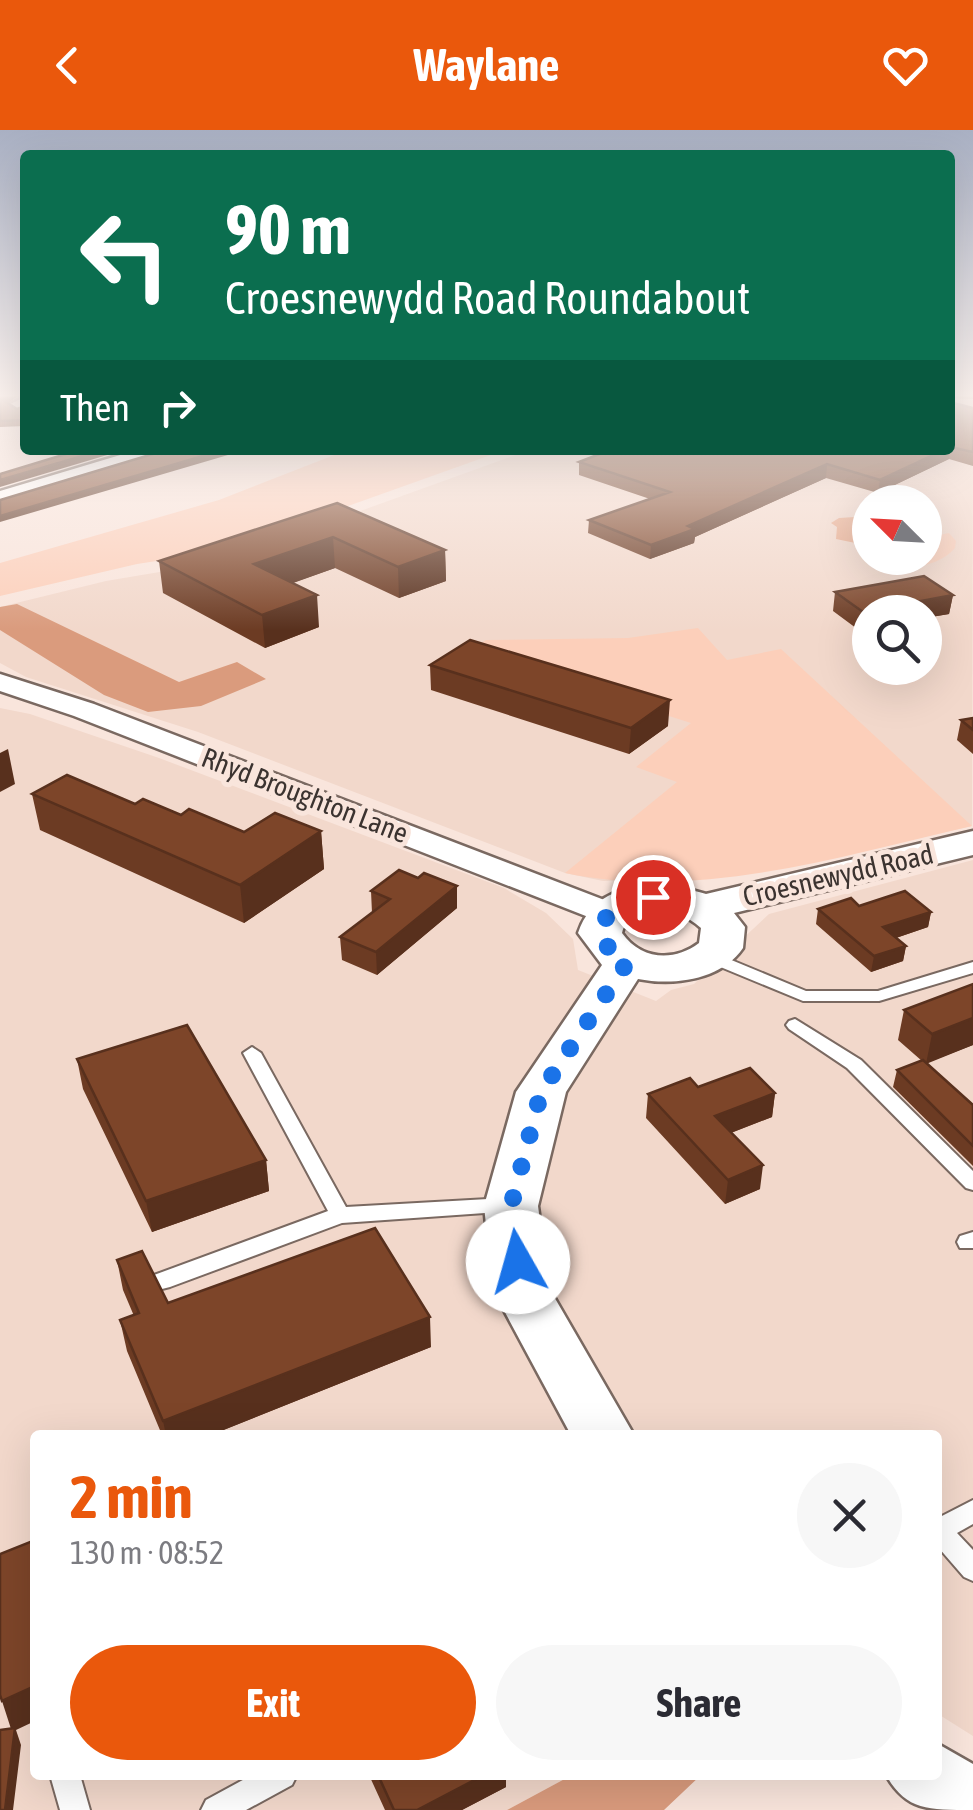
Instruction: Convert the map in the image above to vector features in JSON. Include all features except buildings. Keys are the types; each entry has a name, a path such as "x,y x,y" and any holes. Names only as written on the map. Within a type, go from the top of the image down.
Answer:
{"street":[{"path":"0,498 81,473"},
{"name":"Rhyd Broughton Lane","path":"0,682 100,716 608,912"},
{"name":"Croesnewydd Road","path":"704,908 752,893 973,843"},
{"path":"653,897 689,902 704,908 722,927 721,948 699,964 664,969 628,961 604,944 600,933 608,912 620,904 653,897"},
{"path":"600,1430 521,1290 511,1206 541,1092 628,961"},
{"path":"930,1780 973,1810"}],"lane":[{"path":"712,957 803,996 879,996 973,967"},
{"path":"795,1025 854,1064 973,1183"},
{"path":"252,1053 340,1215"},
{"path":"162,1280 340,1215 511,1206"},
{"path":"942,1528 973,1511"},
{"path":"942,1533 973,1569"},
{"path":"66,1780 75,1810"},
{"path":"216,1810 273,1780"}],"shaded area":[{"path":"287,473 439,473 222,551 137,564 0,596 0,563 219,500"},
{"path":"464,473 973,473 972,826 790,867 699,878 603,881 565,873 198,732 26,677 0,663 0,607 106,581 219,562"},
{"path":"852,517 852,542 836,539 837,527 831,523"},
{"path":"949,533 956,541 955,548 942,558 942,534"},
{"path":"17,604 179,682 237,662 266,679 201,706 148,712 104,695 0,630 0,607"},
{"path":"698,628 727,660 781,649 972,826 821,861 718,878 667,882 565,873 677,782 636,767 691,723 468,652 486,640 628,638"},
{"path":"0,708 30,714 159,758 504,888 546,913 573,939 578,970 656,1001 671,990 694,984 769,914 973,860 973,1736 942,1717 942,1430 30,1430 30,1780 563,1780 507,1810 0,1810"},
{"path":"563,1780 696,1780 664,1810 507,1810"}],"route":[{"path":"518,1262 511,1206 541,1092 628,961 604,944 602,922 620,904 653,897"}]}
